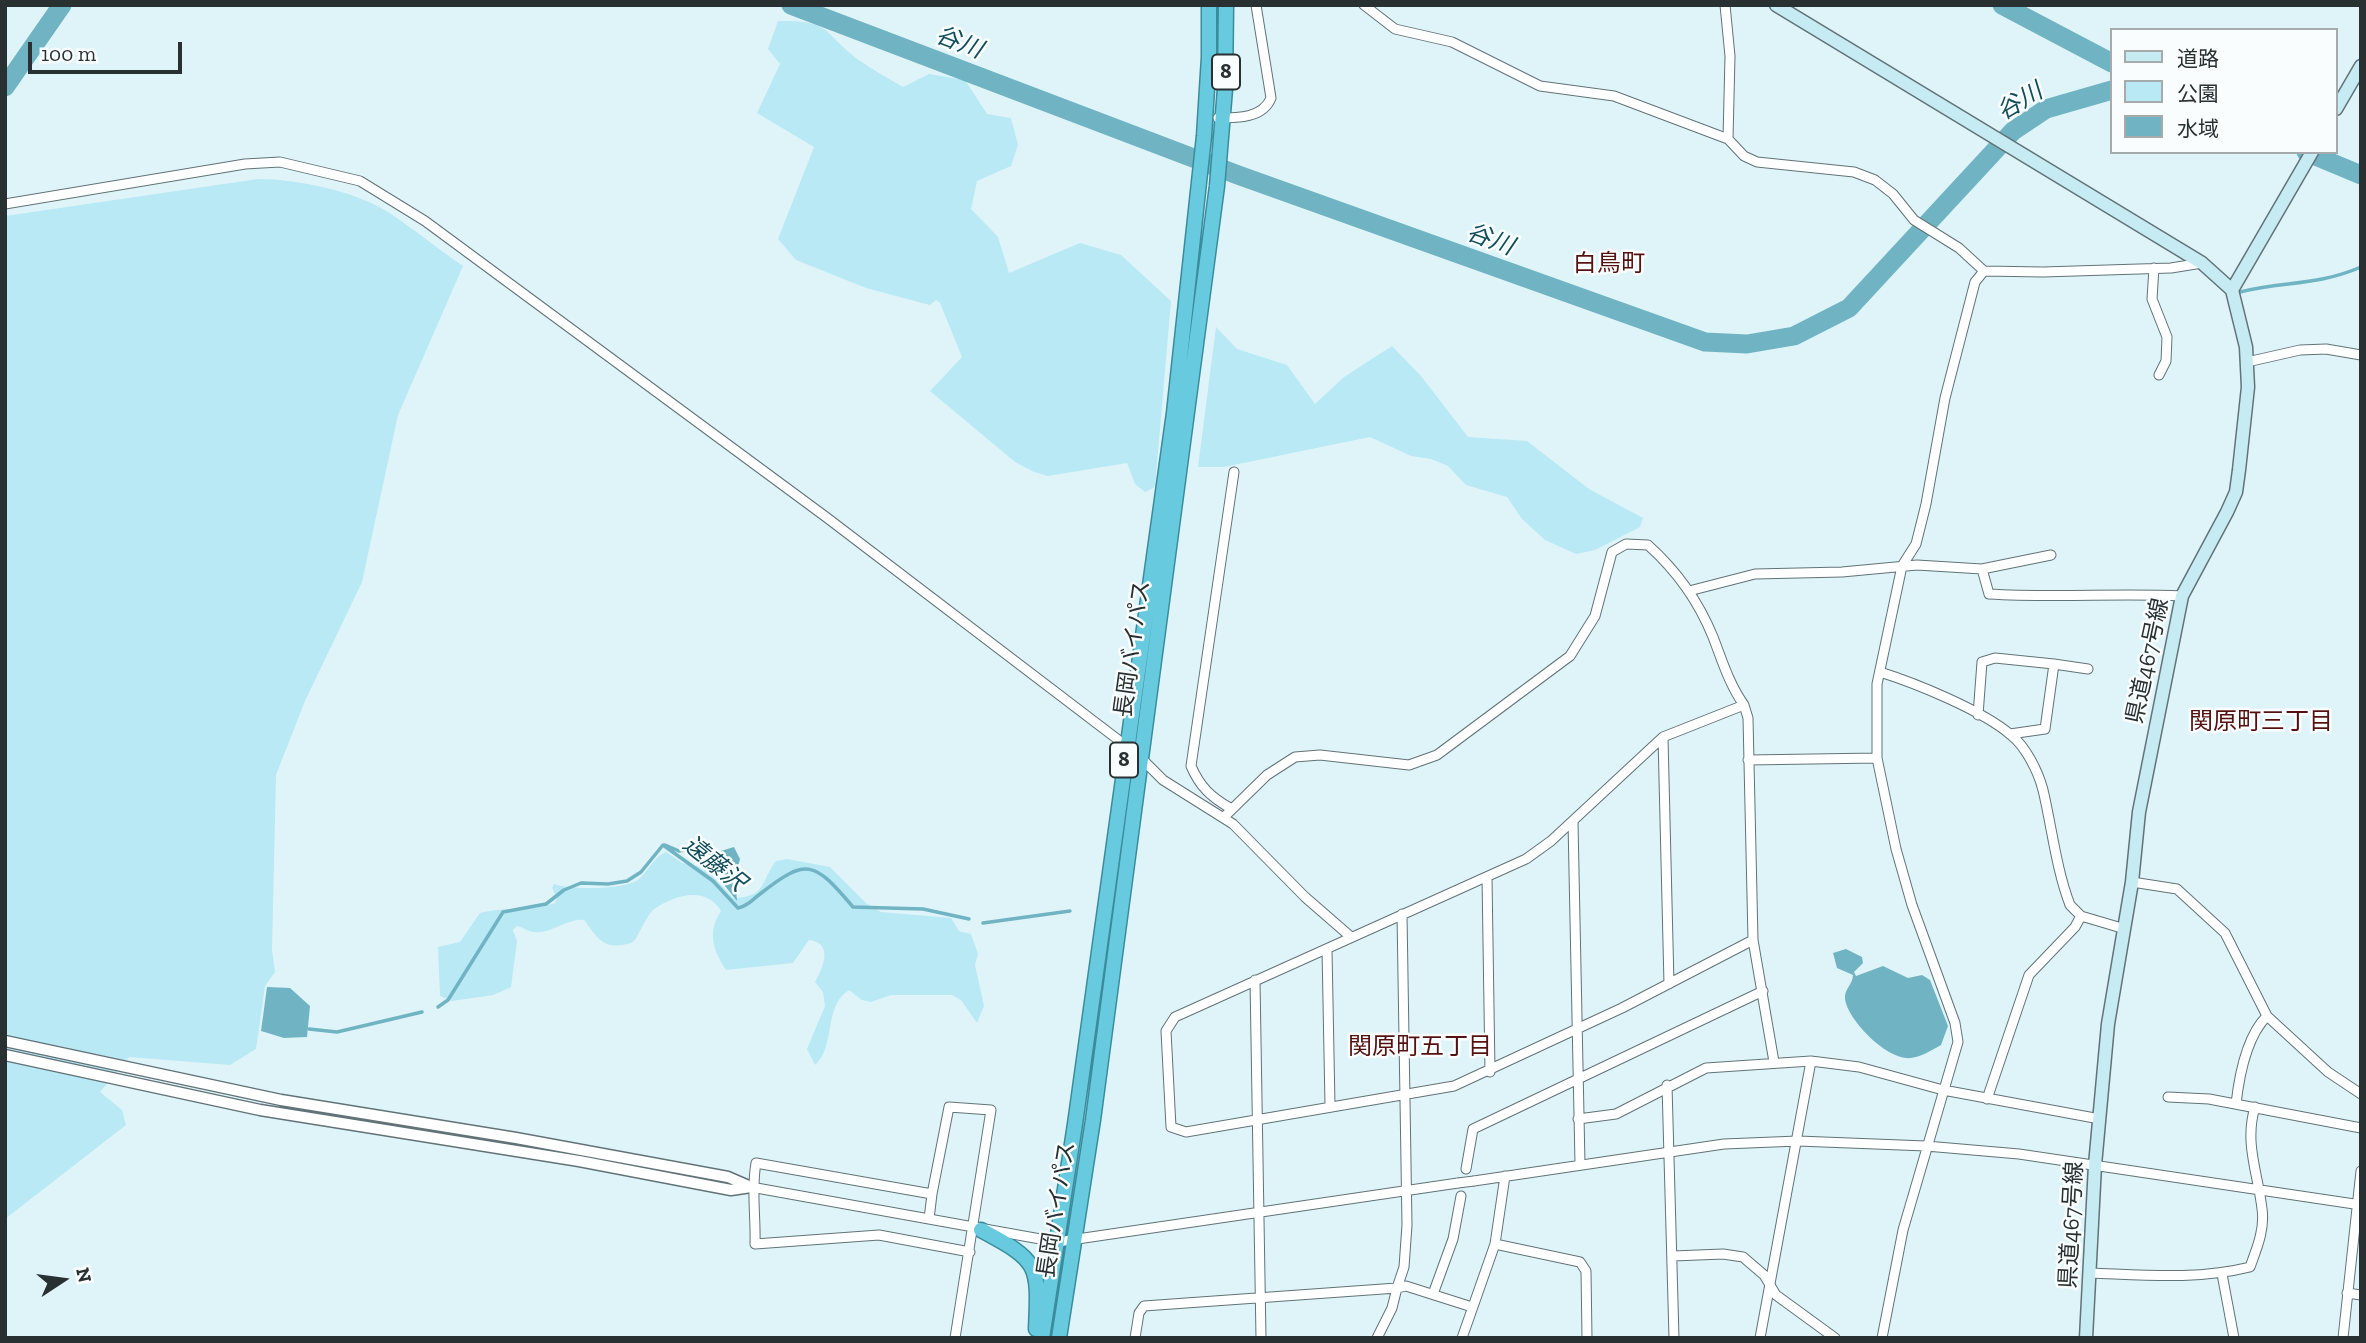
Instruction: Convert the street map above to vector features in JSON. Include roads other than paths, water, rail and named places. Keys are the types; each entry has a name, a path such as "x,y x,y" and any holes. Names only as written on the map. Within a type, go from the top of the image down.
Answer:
{"highway":[{"path":"1203,5 1209,57"},
{"name":"長岡バイパス","path":"1042,1338 1076,1124 1126,745 1174,413 1204,136 1209,5"},
{"name":"長岡バイパス","path":"1059,1338 1141,759 1217,186 1227,38 1226,5"},
{"path":"977,1229 1030,1261 1037,1279 1036,1338"}],"main road":[{"path":"1776,5 2202,263 2232,290 2311,154"},
{"path":"2338,106 2361,66"},
{"name":"県道467号線","path":"2086,1338 2095,1165 2108,1024 2132,882 2139,812 2182,596 2236,492 2248,387 2247,362 2232,290"}],"street":[{"path":"1220,118 1258,114 1266,109 1271,98 1256,5"},
{"path":"1364,5 1395,29 1452,42 1540,86 1614,96 1728,139 1744,156 1769,165 1866,175 1893,194 1914,220 1959,248 1984,271 2154,268 2202,263"},
{"path":"1726,5 1730,56 1728,139"},
{"path":"5,204 245,164 296,164 360,181 415,214 826,517 1126,745 1163,780 1224,817 1351,937"},
{"path":"2154,268 2152,299 2167,337 2166,361 2159,375"},
{"path":"1882,1338 1903,1230 1958,1042 1905,883 1877,758 1880,671 1902,566 1916,544 1945,398 1975,282 1984,271"},
{"path":"2247,362 2300,350 2326,349 2361,355"},
{"path":"1230,808 1213,798 1199,783 1191,766 1234,472"},
{"path":"1224,817 1230,808 1278,766 1294,757 1320,755 1409,765 1437,755 1570,656 1595,617 1612,552 1626,544 1648,545 1681,578 1689,591 1712,634 1734,691 1744,705 1748,718 1753,940 1774,1062"},
{"path":"1689,591 1755,574 1842,572 1902,566 1982,569 2051,555"},
{"path":"1982,569 1989,594 2036,597 2112,594 2182,596"},
{"path":"1978,715 1982,662 1995,658 2088,669"},
{"path":"2010,734 2045,729 2054,664"},
{"path":"1880,671 1978,715 2010,734 2022,746 2036,771 2068,898 2081,916 2125,929"},
{"path":"1744,705 1663,737 1611,783 1573,822 1533,855 1175,1017 1166,1031 1171,1128 1186,1132 1454,1086 1490,1072 1577,1030 1753,940"},
{"path":"1663,737 1669,984"},
{"path":"1748,760 1877,758"},
{"path":"1573,822 1580,1164"},
{"path":"1487,877 1490,1072"},
{"path":"2132,882 2177,889 2218,925 2225,933 2267,1016 2328,1072 2361,1094"},
{"path":"1377,1338 1392,1308 1407,1247 1402,914"},
{"path":"1987,1099 2029,975 2075,927 2081,916"},
{"path":"1326,948 1330,1107"},
{"path":"1255,980 1261,1338"},
{"path":"1466,1169 1473,1129 1763,991"},
{"path":"2236,1104 2239,1078 2256,1032 2267,1016"},
{"path":"5,1041 218,1088 584,1150 728,1177 751,1187 1057,1242 1670,1151 1737,1143 1798,1141 1926,1146 2019,1154 2358,1205"},
{"path":"5,1055 260,1110 579,1161 731,1190 751,1187"},
{"path":"1760,1338 1811,1061"},
{"path":"1578,1119 1616,1114 1706,1068 1811,1061 1859,1067 1943,1090 2100,1119"},
{"path":"1667,1086 1674,1338"},
{"path":"2168,1097 2255,1107 2361,1128"},
{"path":"929,1219 948,1107 990,1110 977,1229 970,1252 955,1338"},
{"path":"2091,1273 2222,1275 2250,1267 2261,1234 2263,1211 2250,1138 2255,1107"},
{"path":"932,1194 756,1163 751,1187 756,1213 755,1244 879,1235 970,1252"},
{"path":"2343,1338 2361,1171"},
{"path":"1462,1338 1495,1244 1505,1176"},
{"path":"1433,1294 1454,1239 1461,1196"},
{"path":"1495,1244 1580,1262 1586,1271 1587,1338"},
{"path":"1673,1256 1734,1254 1756,1267 1776,1295 1835,1338"},
{"path":"2222,1275 2234,1338"},
{"path":"1135,1338 1139,1313 1144,1306 1406,1286 1472,1307"},
{"path":"2347,1293 2361,1295"}],"water":[{"path":"734,847 740,859 735,878 737,901 725,886 725,856 711,854"},
{"path":"1846,949 1862,957 1863,963 1854,972 1856,976 1883,966 1908,978 1922,975 1930,980 1948,1026 1941,1045 1911,1058 1891,1053 1870,1038 1853,1018 1845,999 1853,975 1837,968 1833,953"},
{"path":"267,987 290,988 310,1006 307,1037 284,1038 261,1031"}],"waterway":[{"name":"谷川","path":"5,87 62,5"},
{"name":"谷川","path":"791,5 1238,175 1705,342 1747,344 1794,336 1849,308 2013,131 2046,109 2110,91"},
{"path":"2002,5 2110,62"},
{"path":"2311,154 2361,175"},
{"path":"2240,292 2330,277 2361,267"},
{"name":"遠藤沢","path":"438,1007 448,1000 503,912 546,904 564,890 581,883 608,884 627,881 641,872 663,845 713,881 738,908 789,874 810,869 829,880 853,907 923,909 969,919"},
{"path":"665,845 679,851 697,847 711,854"},
{"name":"遠藤沢","path":"983,923 1070,911"},
{"name":"遠藤沢","path":"309,1029 337,1032 422,1012"}],"district":[{"name":"白鳥町","path":"1609,264"},
{"name":"関原町三丁目","path":"2261,722"},
{"name":"関原町五丁目","path":"1420,1047"}]}
